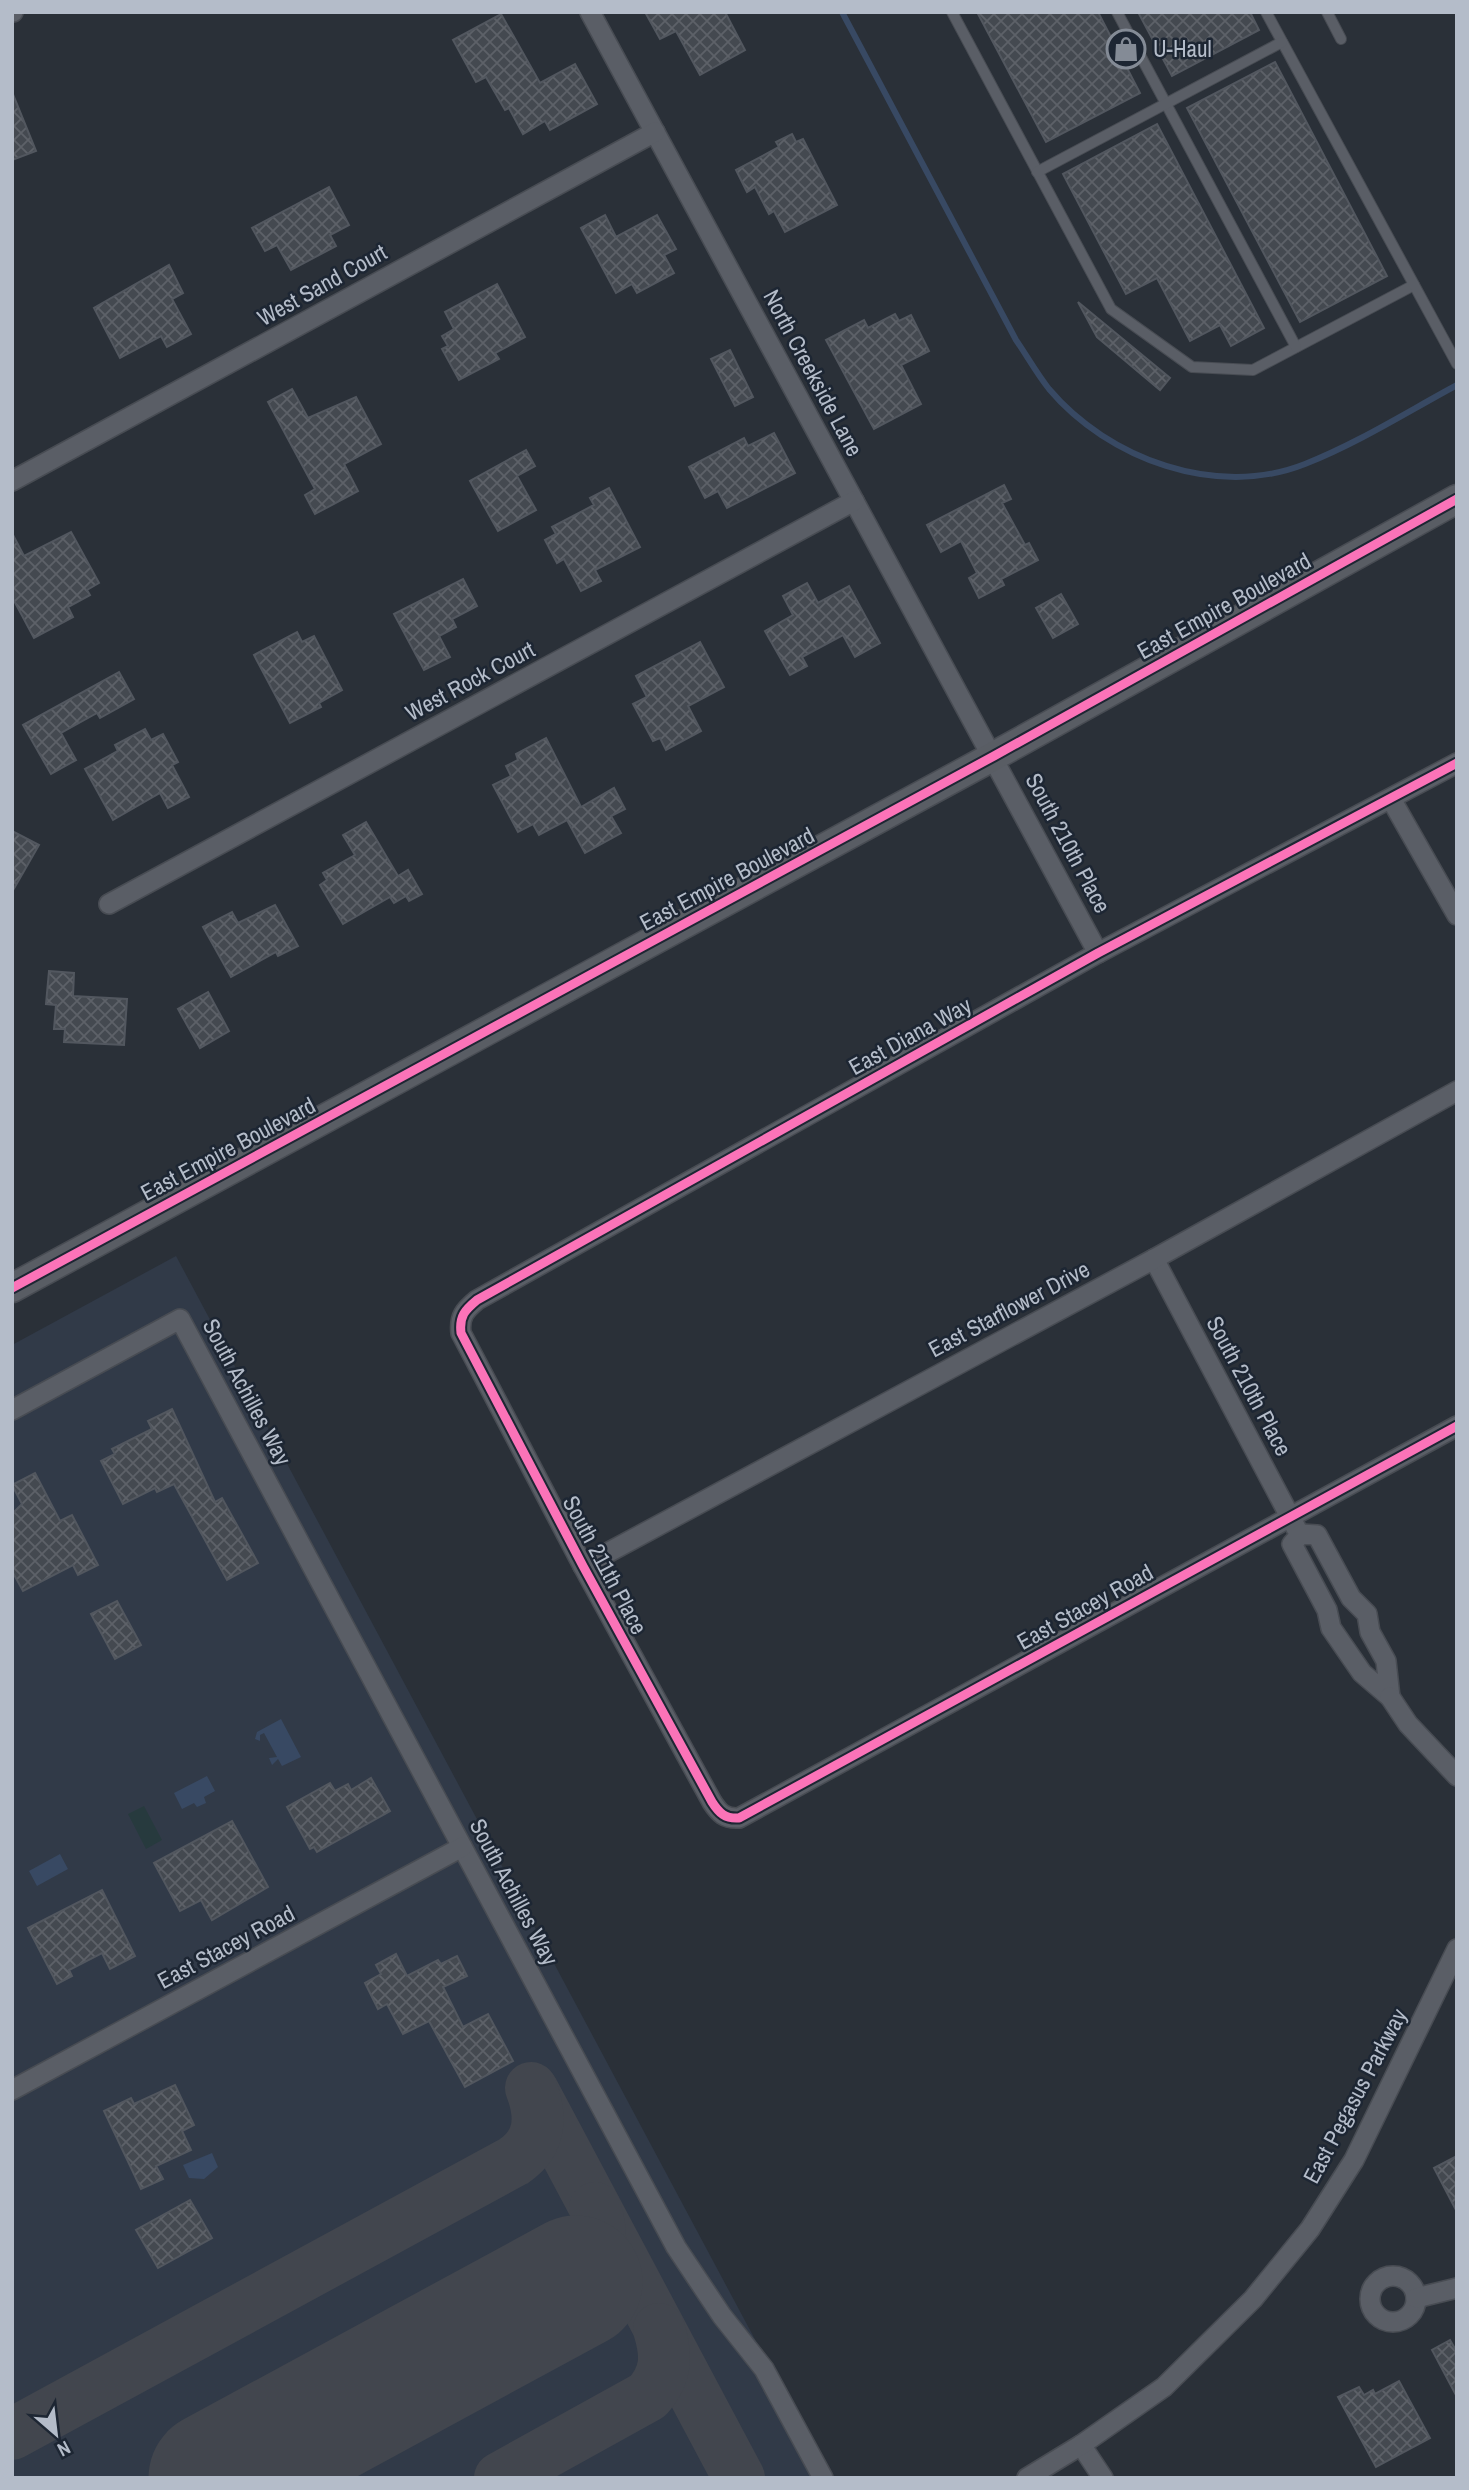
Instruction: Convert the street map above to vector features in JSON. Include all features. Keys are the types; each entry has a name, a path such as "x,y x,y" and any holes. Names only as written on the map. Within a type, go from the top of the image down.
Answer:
{"street":[{"name":"North Creekside Lane","path":"590,12 994,756"},
{"name":"West Sand Court","path":"12,481 655,132"},
{"name":"East Empire Boulevard","path":"12,1288 994,756 1457,499"},
{"name":"West Rock Court","path":"109,904 855,501"},
{"name":"South 210th Place","path":"994,756 1098,953"},
{"name":"East Diana Way","path":"459,1321 465,1310 477,1300 1098,953 1457,762"},
{"path":"1391,799 1457,915"},
{"name":"East Starflower Drive","path":"583,1566 1154,1259 1457,1091"},
{"name":"South 210th Place","path":"1154,1259 1300,1535"},
{"name":"South Achilles Way","path":"12,1410 180,1319 676,2247 722,2316 764,2370 823,2478"},
{"name":"South 211th Place","path":"459,1321 461,1333 583,1566 712,1802 719,1813 730,1818"},
{"name":"East Stacey Road","path":"730,1818 739,1818 1457,1426"},
{"name":"South 210th Place","path":"1390,1697 1386,1661 1370,1632 1367,1614 1351,1598 1317,1535 1300,1535 1292,1544 1327,1611 1331,1628 1362,1673 1390,1697 1423,1742 1457,1776"},
{"path":"1327,1611 1351,1598"},
{"name":"East Stacey Road","path":"12,2091 462,1847"},
{"name":"East Pegasus Parkway","path":"1024,2476 1081,2445 1172,2379 1253,2298 1310,2229 1354,2160 1457,1949"},
{"path":"1416,2298 1457,2288"},
{"path":"1081,2445 1103,2478"}],"lane":[{"path":"952,12 1111,309 1192,368 1253,370 1414,285"},
{"path":"1117,12 1297,347"},
{"path":"1266,12 1457,365"},
{"path":"1327,12 1341,39"},
{"path":"1037,172 1282,42"}],"shaded area":[{"path":"176,1256 829,2478 12,2478 12,1345"}],"green space":[{"path":"144,1806 162,1840 146,1849 128,1814"}],"water":[{"path":"281,1719 301,1757 282,1766 278,1759 272,1765 269,1758 277,1757 264,1733 260,1735 260,1741 255,1739 257,1732"},
{"path":"207,1776 215,1791 204,1797 206,1803 197,1807 194,1803 182,1809 174,1793"},
{"path":"60,1854 68,1869 37,1886 29,1871"},
{"path":"212,2153 218,2167 204,2179 189,2178 183,2165"}],"building":[{"path":"645,12 725,12 745,50 700,75 676,31 660,39"},
{"path":"977,12 1098,12 1140,93 1046,142"},
{"path":"1138,12 1250,12 1259,30 1172,76"},
{"path":"501,14 540,83 575,64 597,104 550,130 545,121 523,134 509,108 505,110 486,77 476,82 453,40"},
{"path":"1275,62 1387,276 1300,322 1187,108"},
{"path":"12,92 36,151 12,160"},
{"path":"1157,124 1264,328 1231,346 1220,325 1190,341 1157,278 1126,294 1063,174"},
{"path":"792,134 796,142 803,139 837,205 785,232 774,211 769,214 755,187 747,192 736,170 779,147 776,142"},
{"path":"329,187 349,225 330,235 336,246 291,270 277,245 265,251 252,228"},
{"path":"605,215 616,237 657,215 676,249 664,255 674,273 637,293 632,284 616,293 581,228"},
{"path":"169,265 183,293 172,299 191,334 167,347 161,336 120,358 94,308"},
{"path":"497,284 525,337 495,353 499,359 459,380 442,349 448,346 442,336 454,329 445,312"},
{"path":"1078,302 1170,378 1160,390 1097,337"},
{"path":"895,314 899,321 911,315 929,351 901,365 921,404 874,429 826,340 864,320 868,328"},
{"path":"730,350 753,397 735,406 711,359"},
{"path":"292,389 308,418 356,397 381,444 344,464 358,491 315,514 305,495 315,489 268,402"},
{"path":"774,433 795,473 727,508 718,491 705,498 689,467 744,438 748,446"},
{"path":"526,450 535,466 517,476 536,510 498,531 470,481"},
{"path":"1004,485 1011,499 1002,503 1025,545 1029,543 1038,560 1001,579 1004,585 979,598 969,578 977,573 961,541 941,552 927,525"},
{"path":"609,488 640,547 595,570 601,581 581,591 564,559 557,563 545,540 556,534 552,527 594,505 590,498"},
{"path":"71,532 99,583 87,590 90,595 68,607 73,617 34,638 12,597 12,533 24,556"},
{"path":"463,579 477,606 452,619 456,627 439,636 450,657 424,670 394,614"},
{"path":"807,583 818,603 849,586 880,643 855,657 843,635 802,657 807,666 790,675 765,631 793,615 783,596"},
{"path":"1061,594 1078,624 1053,638 1036,608"},
{"path":"297,632 302,642 314,636 342,690 319,703 321,707 290,723 254,655"},
{"path":"700,642 724,687 688,706 701,731 666,750 660,738 653,741 633,704 647,697 636,676"},
{"path":"119,672 134,699 100,718 97,713 61,733 76,760 51,774 23,725"},
{"path":"145,729 151,740 163,734 178,762 172,765 189,797 168,808 160,793 113,820 85,769 118,751 115,745"},
{"path":"546,738 581,807 614,788 625,809 611,816 621,833 585,853 567,820 539,835 533,824 518,832 493,785 511,776 506,766 518,760 516,754"},
{"path":"366,822 398,876 408,870 422,894 409,901 406,896 394,903 390,897 343,924 320,885 327,880 323,873 355,855 343,835"},
{"path":"12,831 39,845 12,892"},
{"path":"275,905 298,946 278,956 276,952 231,977 203,927 232,912 238,923"},
{"path":"49,971 74,973 73,996 127,999 124,1045 64,1042 65,1029 54,1029 56,1005 46,1004"},
{"path":"208,992 229,1031 200,1048 178,1009"},
{"path":"172,1409 215,1502 222,1498 258,1563 227,1580 174,1484 157,1492 155,1488 123,1504 101,1461 115,1454 112,1449 152,1429 148,1421"},
{"path":"35,1473 60,1521 72,1515 98,1565 78,1575 73,1565 23,1591 12,1571 12,1514 22,1504 12,1485"},
{"path":"117,1601 141,1645 115,1659 91,1614"},
{"path":"371,1778 390,1811 317,1852 314,1847 310,1849 287,1807 330,1783 335,1791 348,1784 351,1790"},
{"path":"232,1821 268,1887 212,1920 201,1900 180,1911 154,1863"},
{"path":"102,1890 135,1956 110,1969 102,1953 69,1970 72,1976 57,1984 28,1928"},
{"path":"396,1954 407,1976 438,1960 441,1964 457,1956 467,1976 443,1987 463,2027 488,2014 513,2061 465,2087 429,2021 403,2034 387,2004 378,2009 365,1983 381,1974 376,1965"},
{"path":"175,2085 194,2125 182,2131 191,2150 156,2166 163,2179 141,2189 104,2111 131,2098 134,2104"},
{"path":"1457,2156 1457,2212 1434,2168"},
{"path":"190,2200 212,2238 158,2268 136,2230"},
{"path":"1450,2340 1457,2352 1457,2397 1432,2350"},
{"path":"1399,2381 1430,2438 1376,2467 1338,2397 1359,2387 1364,2395 1373,2390 1375,2394"}],"waterway":[{"path":"842,12 1016,340 1049,389 1073,414 1102,435 1133,453 1166,466 1201,474 1236,477 1271,474 1305,464 1344,447 1457,385"}],"taxiway":[{"path":"12,2434 514,2161 530,2146 537,2128 537,2109 531,2088"},
{"path":"533,2091 739,2478"},
{"path":"576,2282 592,2267 599,2249 600,2229 595,2208"},
{"path":"500,2478 648,2396 659,2380 664,2364 659,2329"}],"runway":[{"path":"215,2478 576,2282"}],"cycle path":[{"path":"12,1288 994,756 1457,499"},
{"path":"1457,763 1098,953 477,1300 469,1307 461,1322 461,1333 583,1566 712,1802 723,1814 734,1818 739,1818 1457,1426"}],"place":[{"name":"U-Haul","path":"1126,49"}]}
